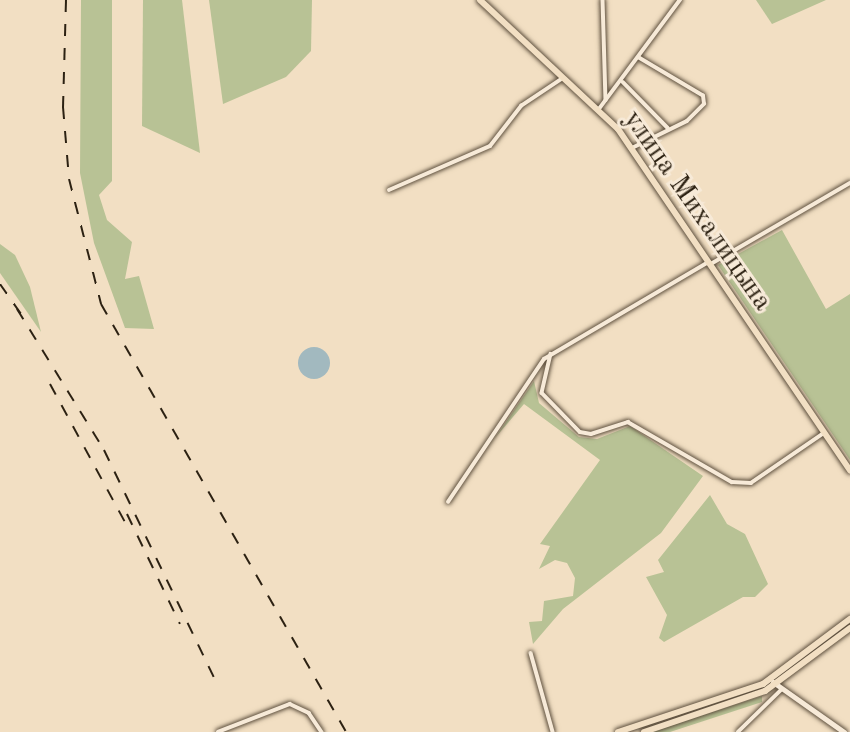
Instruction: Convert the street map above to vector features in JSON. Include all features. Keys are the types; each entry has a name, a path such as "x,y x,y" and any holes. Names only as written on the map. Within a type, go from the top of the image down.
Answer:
{"main road":[{"name":"улица Михалицына","path":"480,0 599,109 632,148 850,471"},
{"path":"618,732 775,686 850,619"},
{"path":"644,732 775,686 850,628"},
{"path":"775,686 844,732"}],"street":[{"path":"603,0 606,100"},
{"path":"599,109 623,82 680,0"},
{"path":"632,148 687,121 703,96 639,58"},
{"path":"389,190 490,146 521,106 565,77"},
{"path":"623,82 668,128"},
{"path":"448,502 551,354 850,183"},
{"path":"551,354 542,393 553,411 583,433 628,422 742,485 824,433"},
{"path":"531,653 553,732"},
{"path":"738,732 775,686"},
{"path":"218,732 290,704 309,713 322,732"}],"green space":[{"path":"81,0 112,0 112,181 99,195 107,220 132,242 125,279 139,276 154,329 125,328 94,243 80,173"},
{"path":"143,0 182,0 200,153 142,126"},
{"path":"209,0 312,0 311,51 286,77 223,104"},
{"path":"756,0 826,0 772,24"},
{"path":"782,230 826,309 850,294 850,460 718,265"},
{"path":"0,244 15,255 30,287 41,332 0,273"},
{"path":"534,381 539,403 579,437 597,439 630,426 703,476 661,533 563,609 533,644 529,622 542,621 544,601 573,596 575,578 567,563 555,560 539,569 550,546 540,544 600,460 524,404 495,438"},
{"path":"710,495 727,524 745,534 768,584 755,597 743,597 664,642 659,638 667,615 646,577 664,572 658,560"},
{"path":"762,696 762,702 670,732 651,732"}],"water":[{"path":"314,347 325,352 330,363 325,374 314,379 303,374 298,363 303,352"}],"railway":[{"path":"66,0 63,107 69,179 101,304 346,732"},
{"path":"0,284 22,315"},
{"path":"17,309 104,450 215,680"},
{"path":"50,384 127,526"},
{"path":"127,514 180,624"}]}
